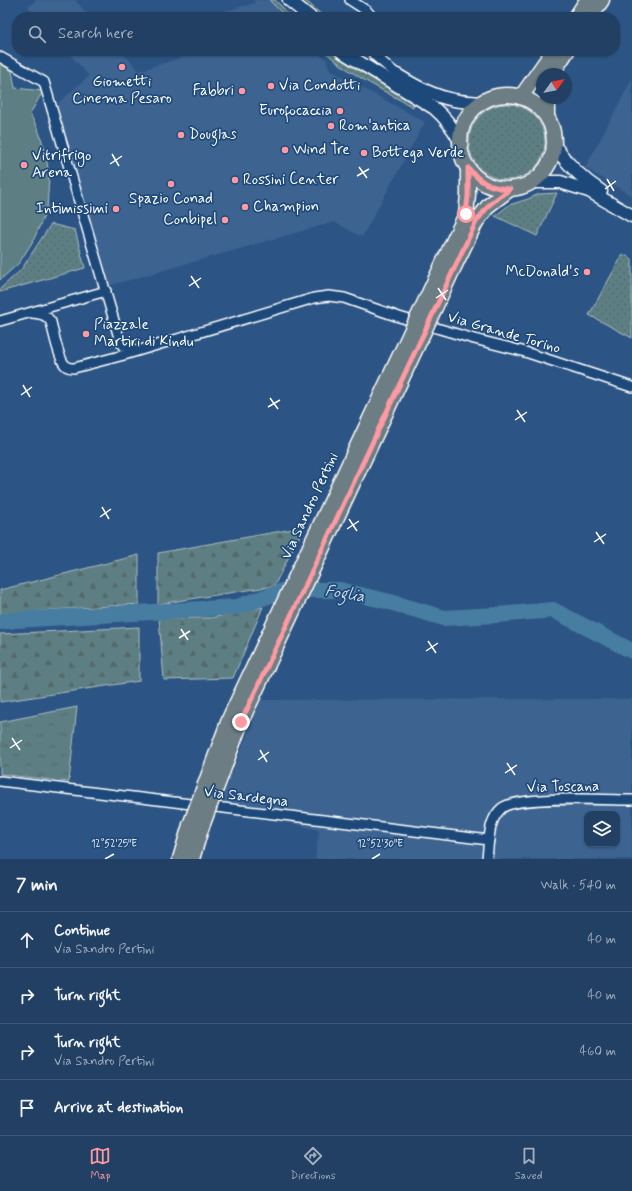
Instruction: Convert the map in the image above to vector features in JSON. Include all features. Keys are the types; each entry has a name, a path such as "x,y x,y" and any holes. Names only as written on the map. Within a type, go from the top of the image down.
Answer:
{"main road":[{"path":"280,0 293,12"},
{"path":"289,0 304,12"},
{"path":"580,12 588,0"},
{"path":"594,12 602,0"},
{"path":"349,56 434,108 446,118 460,141"},
{"path":"364,56 419,88 439,96 455,101 482,103"},
{"path":"521,98 550,56"},
{"path":"556,68 564,56"},
{"path":"547,104 547,117 554,136 554,145 548,166 541,175 522,187 510,189 498,188 486,184 476,177 468,168 462,155 460,141 462,130 466,119 473,110 482,103 491,98 501,96 521,98 536,105 547,117"},
{"path":"554,145 569,165 592,185 632,208"},
{"name":"Via Sandro Pertini","path":"180,859 450,263 466,214 468,196 468,168"},
{"path":"532,182 560,182 589,191 632,216"},
{"name":"Via Sandro Pertini","path":"450,263 476,222 489,205 510,189"},
{"name":"Via Sandro Pertini","path":"192,859 195,827"}],"street":[{"path":"350,0 366,12"},
{"path":"375,56 400,77"},
{"path":"0,57 44,82 120,340 123,346 128,349 138,350"},
{"path":"0,321 106,291"},
{"name":"Via Grande Torino","path":"32,313 44,314 51,322 61,358 65,365 69,368 138,350 314,298 329,296 344,298 399,317 474,339 522,351 632,387"},
{"name":"Via Sardegna","path":"0,781 489,840"},
{"name":"Via Toscana","path":"487,859 490,829 495,816 502,807 514,802 534,800 632,800"}],"shaded area":[{"path":"36,0 75,0 86,12 32,12 28,7"},
{"path":"254,0 269,0 280,12 224,12 225,11 255,3"},
{"name":"Rossini Center","path":"71,56 126,56 139,71 187,56 321,56 326,59 330,70 425,122 362,237 334,222 108,286 56,105 89,76"},
{"path":"632,79 632,196 585,168"},
{"path":"632,699 632,859 315,859 319,830 261,816 217,811 261,700"}],"green space":[{"path":"269,0 275,0 287,12 281,12"},
{"path":"297,0 305,0 318,12 310,12"},
{"path":"330,56 343,56 414,100 413,107 356,75"},
{"name":"Vitrifrigo Arena","path":"0,64 12,71 15,88 43,91 30,114 38,129 46,153 49,178 47,209 33,241 19,263 0,280"},
{"path":"507,104 521,107 534,115 542,128 545,142 542,156 534,169 521,177 507,180 493,177 480,169 472,156 469,142 472,128 480,115 493,107"},
{"path":"557,193 537,236 495,216 509,205 539,194"},
{"path":"51,224 75,230 85,268 0,292 0,289 21,270"},
{"path":"623,254 632,259 632,338 589,315"},
{"path":"304,527 274,586 158,604 158,553"},
{"path":"139,555 139,604 0,615 0,590"},
{"path":"263,607 233,678 164,680 159,618 211,618"},
{"path":"139,627 139,681 0,702 0,634"},
{"path":"77,707 69,782 0,774 0,722"}],"waterway":[{"name":"Foglia","path":"0,622 237,607 285,590 340,590 390,602 444,618 553,610 632,651"}],"place":[{"name":"Giometti Cinema Pesaro","path":"122,67"},
{"name":"Via Condotti","path":"271,86"},
{"name":"Fabbri","path":"242,91"},
{"name":"Eurofocaccia","path":"340,111"},
{"name":"Rom'antica","path":"331,126"},
{"name":"Douglas","path":"181,135"},
{"name":"Wind Tre","path":"285,150"},
{"name":"Bottega Verde","path":"364,153"},
{"name":"Vitrifrigo Arena","path":"24,165"},
{"name":"Rossini Center","path":"235,180"},
{"name":"Spazio Conad","path":"171,184"},
{"name":"Champion","path":"245,207"},
{"name":"Intimissimi","path":"116,209"},
{"name":"Conbipel","path":"225,220"},
{"name":"McDonald's","path":"587,272"},
{"name":"Piazzale Martiri di Kindu","path":"86,334"}],"route":[{"path":"241,722 476,222 489,205 510,189 498,188 486,184 476,177 468,168 468,196 466,214"}]}
